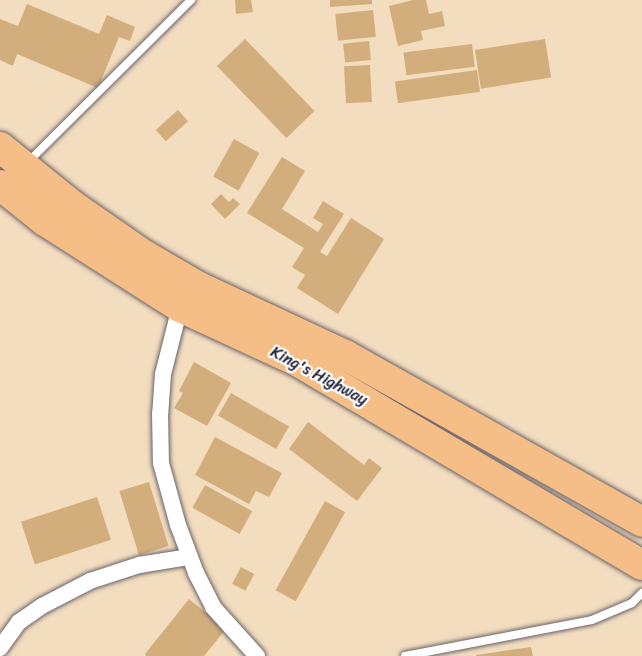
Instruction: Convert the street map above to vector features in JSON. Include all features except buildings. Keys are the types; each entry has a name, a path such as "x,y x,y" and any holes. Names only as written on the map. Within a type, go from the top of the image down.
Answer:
{"highway":[{"name":"King's Highway","path":"0,147 11,176 45,221 180,308 297,362 642,565"},
{"name":"King's Highway","path":"11,176 200,287 345,356 642,522"}],"street":[{"path":"180,308 163,374 160,413 161,463 177,525 189,557 213,607 257,656"},
{"path":"0,648 19,622 42,606 90,581 139,565 189,557"}],"lane":[{"path":"11,176 191,0"},
{"path":"405,656 592,620 632,603 642,593"}]}
